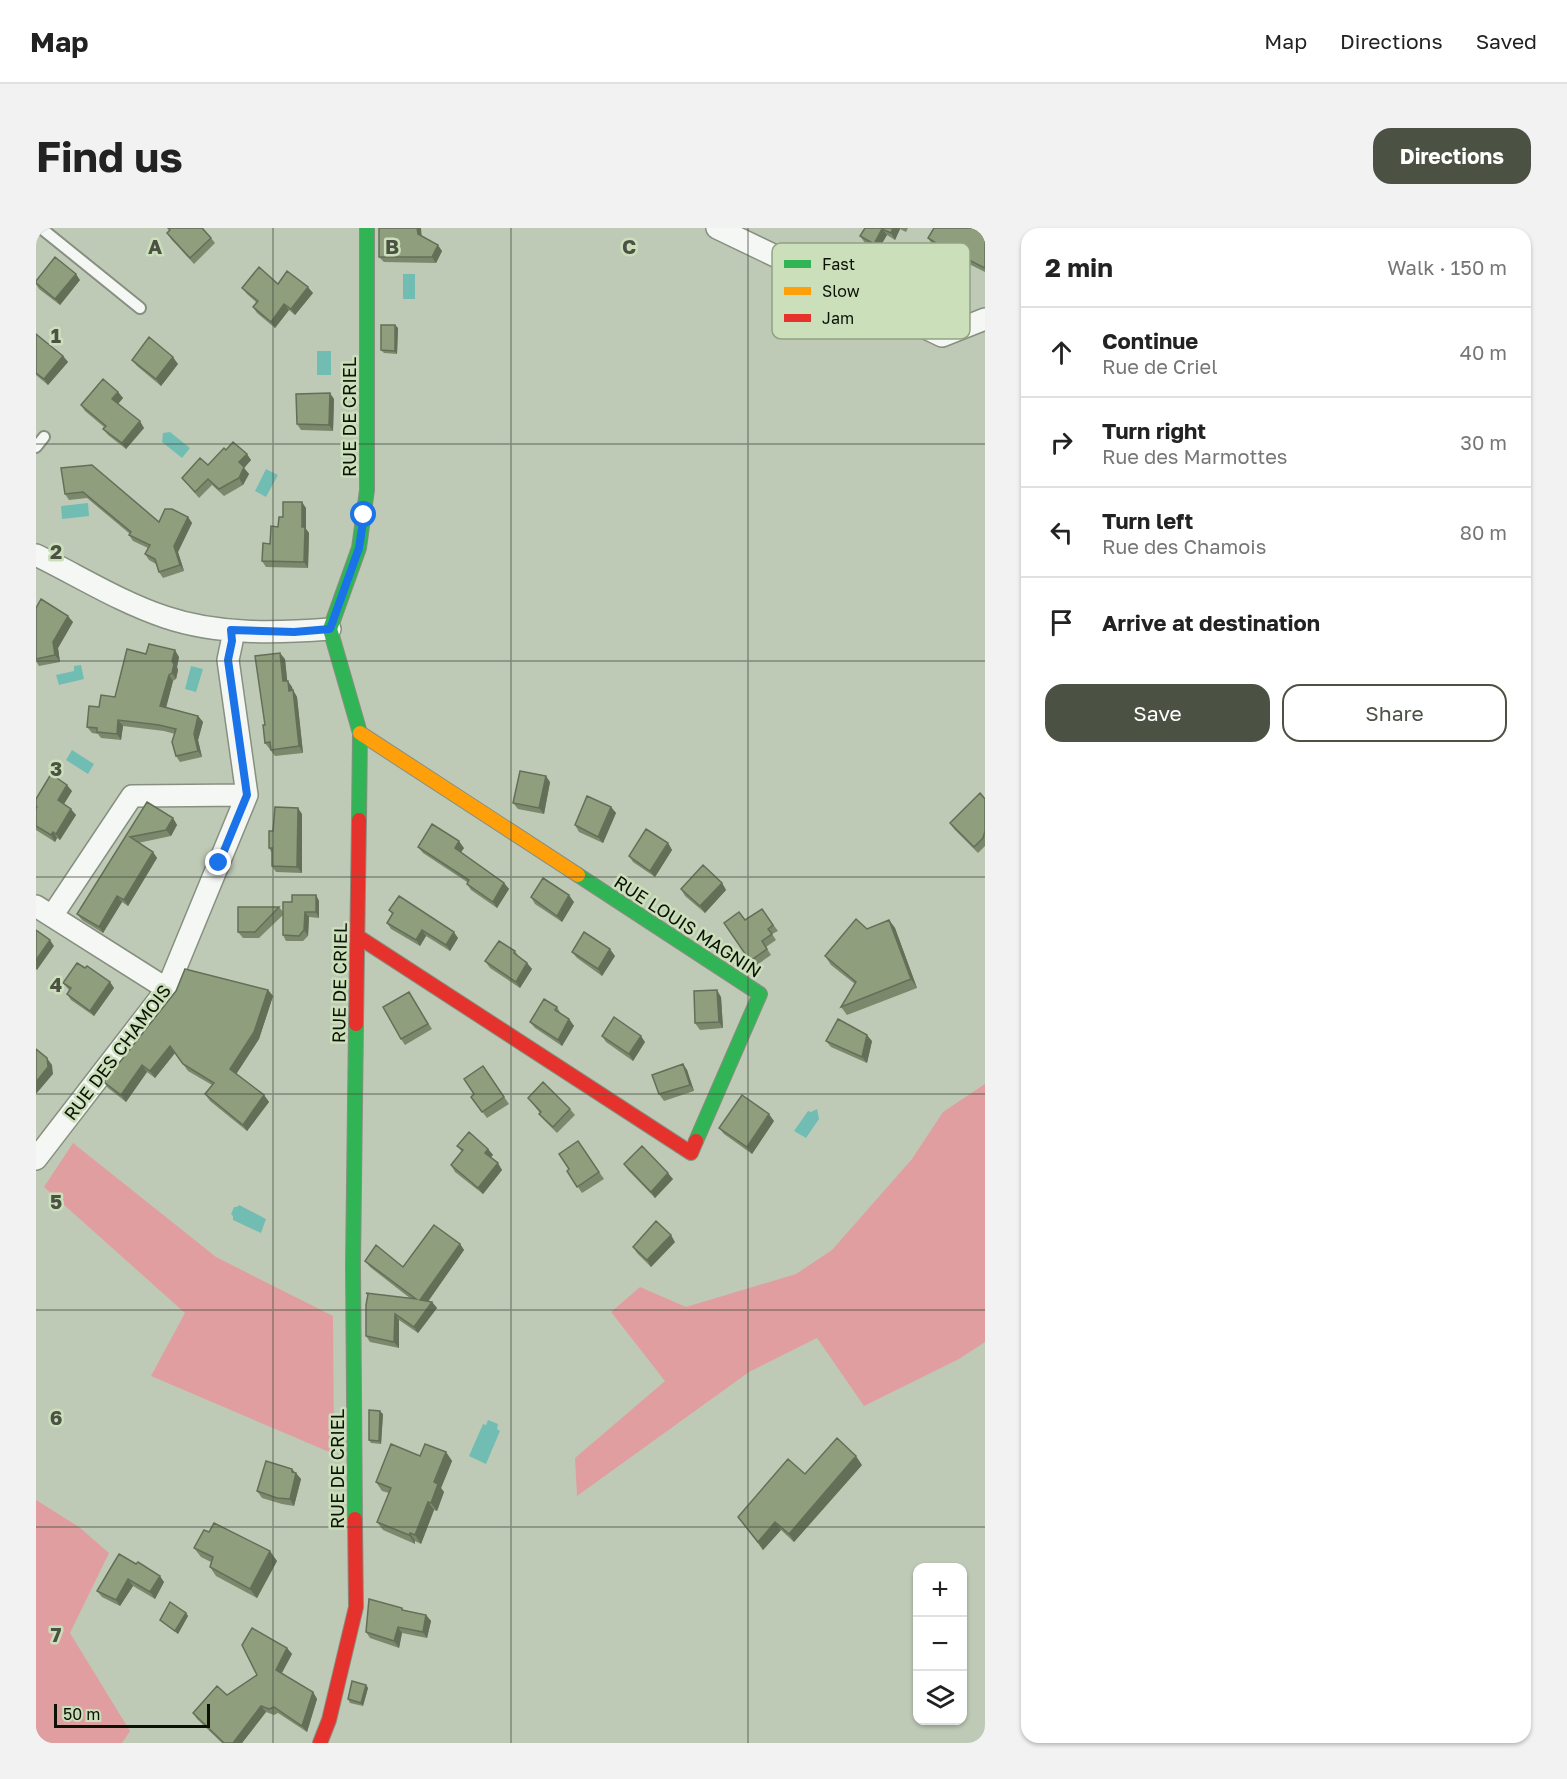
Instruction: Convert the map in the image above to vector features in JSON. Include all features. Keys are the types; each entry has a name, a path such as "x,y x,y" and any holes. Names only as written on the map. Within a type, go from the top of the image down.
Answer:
{"street":[{"name":"RUE DE CRIEL","path":"320,1743 329,1720 356,1607 353,1265 360,733 330,629 359,548 367,490 367,228"},
{"path":"717,228 772,254"},
{"path":"970,324 985,318"},
{"path":"36,555 108,593 165,617 203,627 294,632 330,629"},
{"path":"167,989 44,911 132,796 247,795 228,660 232,641 231,630"},
{"name":"RUE LOUIS MAGNIN","path":"357,936 691,1153 760,994 360,733"},
{"name":"RUE DES CHAMOIS","path":"36,1159 167,989 247,795"}],"lane":[{"path":"41,228 140,308"},
{"path":"36,447 44,437"}],"shaded area":[{"path":"985,1084 985,1342 959,1359 864,1406 817,1338 749,1372 577,1496 575,1458 665,1381 611,1312 640,1287 686,1307 796,1274 832,1250 912,1159 943,1112"},
{"path":"73,1143 216,1257 333,1316 334,1454 151,1376 185,1313 44,1187"},
{"path":"36,1500 79,1527 109,1553 70,1633 130,1731 122,1743 36,1743"}],"water":[{"path":"403,274 415,274 415,299 403,299"},
{"path":"317,351 331,351 331,375 317,375"},
{"path":"170,432 190,448 182,458 162,442 163,433"},
{"path":"266,469 278,475 266,497 255,491"},
{"path":"88,503 89,516 62,519 61,506"},
{"path":"81,665 84,679 59,685 56,675 74,671 74,666"},
{"path":"191,666 203,669 196,692 185,689"},
{"path":"72,750 94,764 88,774 66,760"},
{"path":"817,1109 819,1119 806,1138 794,1131 808,1111"},
{"path":"239,1205 266,1219 261,1233 233,1220 231,1214 234,1207"},
{"path":"488,1420 498,1424 497,1429 500,1431 486,1464 469,1456 483,1424 486,1425"}],"building":[{"path":"168,228 202,228 211,238 190,258 167,233 170,230"},
{"path":"379,228 417,228 418,234 438,245 432,257 379,257"},
{"path":"865,228 893,228 891,233 882,229 875,243 860,236"},
{"path":"934,228 973,228 977,230 985,228 985,268 970,260 970,243 936,243 928,238"},
{"path":"55,257 76,274 55,299 36,281"},
{"path":"259,267 278,284 287,271 308,287 291,309 284,304 271,322 253,307 258,301 242,288"},
{"path":"381,325 395,325 395,351 381,350"},
{"path":"36,334 63,356 44,379 36,373"},
{"path":"149,337 173,357 156,379 132,360"},
{"path":"103,379 118,392 112,399 140,421 122,443 103,429 106,426 81,405"},
{"path":"330,393 329,425 297,424 296,394"},
{"path":"233,442 247,454 239,462 244,467 239,478 219,489 208,479 195,492 182,478 200,458 208,465"},
{"path":"92,465 159,522 165,509 172,509 188,517 174,546 180,565 159,572 155,559 145,554 150,545 129,535 131,532 83,492 65,494 61,468"},
{"path":"283,502 302,502 302,527 305,527 304,562 262,561 263,543 270,544 271,526 278,527 279,517 283,517"},
{"path":"41,599 68,616 53,642 55,655 36,659 36,608"},
{"path":"149,644 175,650 172,673 169,675 160,706 198,716 194,734 198,751 176,756 172,742 176,729 159,725 118,720 117,734 97,732 97,728 87,727 89,706 99,707 101,695 115,697 127,649 146,654"},
{"path":"280,653 283,681 288,681 289,691 293,690 299,746 271,750 270,742 265,743 263,725 265,725 255,656"},
{"path":"520,771 546,776 539,808 513,803"},
{"path":"51,774 67,785 58,800 71,809 56,834 53,832 51,835 36,826 36,799"},
{"path":"980,793 985,799 985,831 983,838 974,847 950,823"},
{"path":"587,796 611,807 598,837 575,825"},
{"path":"147,802 173,818 166,830 130,837 153,852 124,900 117,896 99,927 77,914"},
{"path":"275,807 298,808 297,867 272,866 269,831 273,831"},
{"path":"432,824 459,841 455,848 504,883 493,902 467,884 469,880 418,847"},
{"path":"646,829 668,843 650,871 629,856"},
{"path":"703,865 722,883 700,906 681,889"},
{"path":"543,878 569,895 557,916 531,897"},
{"path":"292,895 316,895 316,912 305,912 304,930 299,936 283,935 283,902 292,902"},
{"path":"399,896 454,932 446,945 422,930 416,940 387,923 393,913 389,910"},
{"path":"238,907 279,907 255,932 238,932"},
{"path":"762,909 773,925 768,929 772,934 762,941 767,949 750,961 724,923 739,912 745,920"},
{"path":"856,919 867,929 889,920 911,979 841,1007 856,982 825,956"},
{"path":"36,930 50,940 36,960"},
{"path":"584,932 610,949 598,969 572,952"},
{"path":"499,941 515,951 514,953 527,963 516,982 485,961"},
{"path":"77,963 85,968 87,966 110,982 90,1011 67,994 71,988 63,983"},
{"path":"185,969 268,990 254,1032 230,1069 264,1095 243,1125 205,1094 214,1083 183,1064 170,1046 150,1071 142,1065 121,1095 104,1082 176,991"},
{"path":"717,990 719,1022 695,1023 694,991"},
{"path":"409,992 428,1024 401,1039 383,1007"},
{"path":"544,999 557,1007 555,1010 569,1019 558,1040 530,1022"},
{"path":"614,1017 641,1036 629,1054 602,1036"},
{"path":"838,1019 867,1035 862,1057 826,1041"},
{"path":"36,1049 47,1058 48,1067 36,1082"},
{"path":"683,1064 690,1085 659,1094 652,1075"},
{"path":"483,1066 504,1097 482,1112 471,1097 474,1094 464,1079"},
{"path":"543,1082 570,1109 553,1127 539,1114 541,1112 528,1098"},
{"path":"742,1095 769,1114 747,1147 719,1128"},
{"path":"469,1132 488,1149 485,1153 498,1163 478,1188 451,1165 463,1150 457,1146"},
{"path":"578,1141 599,1172 577,1187 559,1154"},
{"path":"642,1146 668,1173 651,1192 624,1164"},
{"path":"656,1221 671,1235 647,1260 633,1247"},
{"path":"434,1225 460,1244 420,1300 432,1302 414,1327 395,1314 394,1342 366,1336 368,1294 366,1293 416,1299 365,1261 376,1245 403,1267"},
{"path":"369,1410 380,1411 379,1441 369,1440"},
{"path":"837,1438 856,1456 789,1534 775,1522 758,1542 738,1517 788,1459 805,1474"},
{"path":"391,1444 420,1456 425,1444 446,1452 434,1482 438,1484 431,1503 428,1502 415,1535 410,1533 409,1535 377,1522 391,1488 376,1482"},
{"path":"266,1461 292,1469 292,1472 296,1473 290,1499 277,1498 257,1491"},
{"path":"214,1523 270,1551 250,1589 210,1567 213,1557 194,1548 204,1530 209,1532"},
{"path":"119,1554 136,1564 138,1562 160,1576 150,1592 128,1579 116,1600 97,1591"},
{"path":"369,1599 426,1615 423,1632 398,1627 394,1641 366,1632"},
{"path":"170,1602 186,1613 175,1631 160,1620"},
{"path":"252,1628 287,1648 276,1670 313,1692 302,1726 274,1707 269,1709 261,1706 233,1743 224,1743 193,1713 217,1686 227,1695 257,1675 242,1645"},
{"path":"352,1681 366,1685 361,1703 348,1699"}],"traffic: fast":[{"path":"359,820 360,733 330,629 359,548 367,490 367,228"},
{"path":"578,875 760,994 696,1141"},
{"path":"355,1519 353,1265 356,1024"}],"traffic: slow":[{"path":"360,733 578,875"}],"traffic: jam":[{"path":"356,1024 359,820"},
{"path":"357,936 691,1153 696,1141"},
{"path":"320,1743 329,1720 356,1607 355,1519"}],"route":[{"path":"219,863 247,795 228,660 232,641 231,630 294,632 330,629 359,548 364,515"}]}
